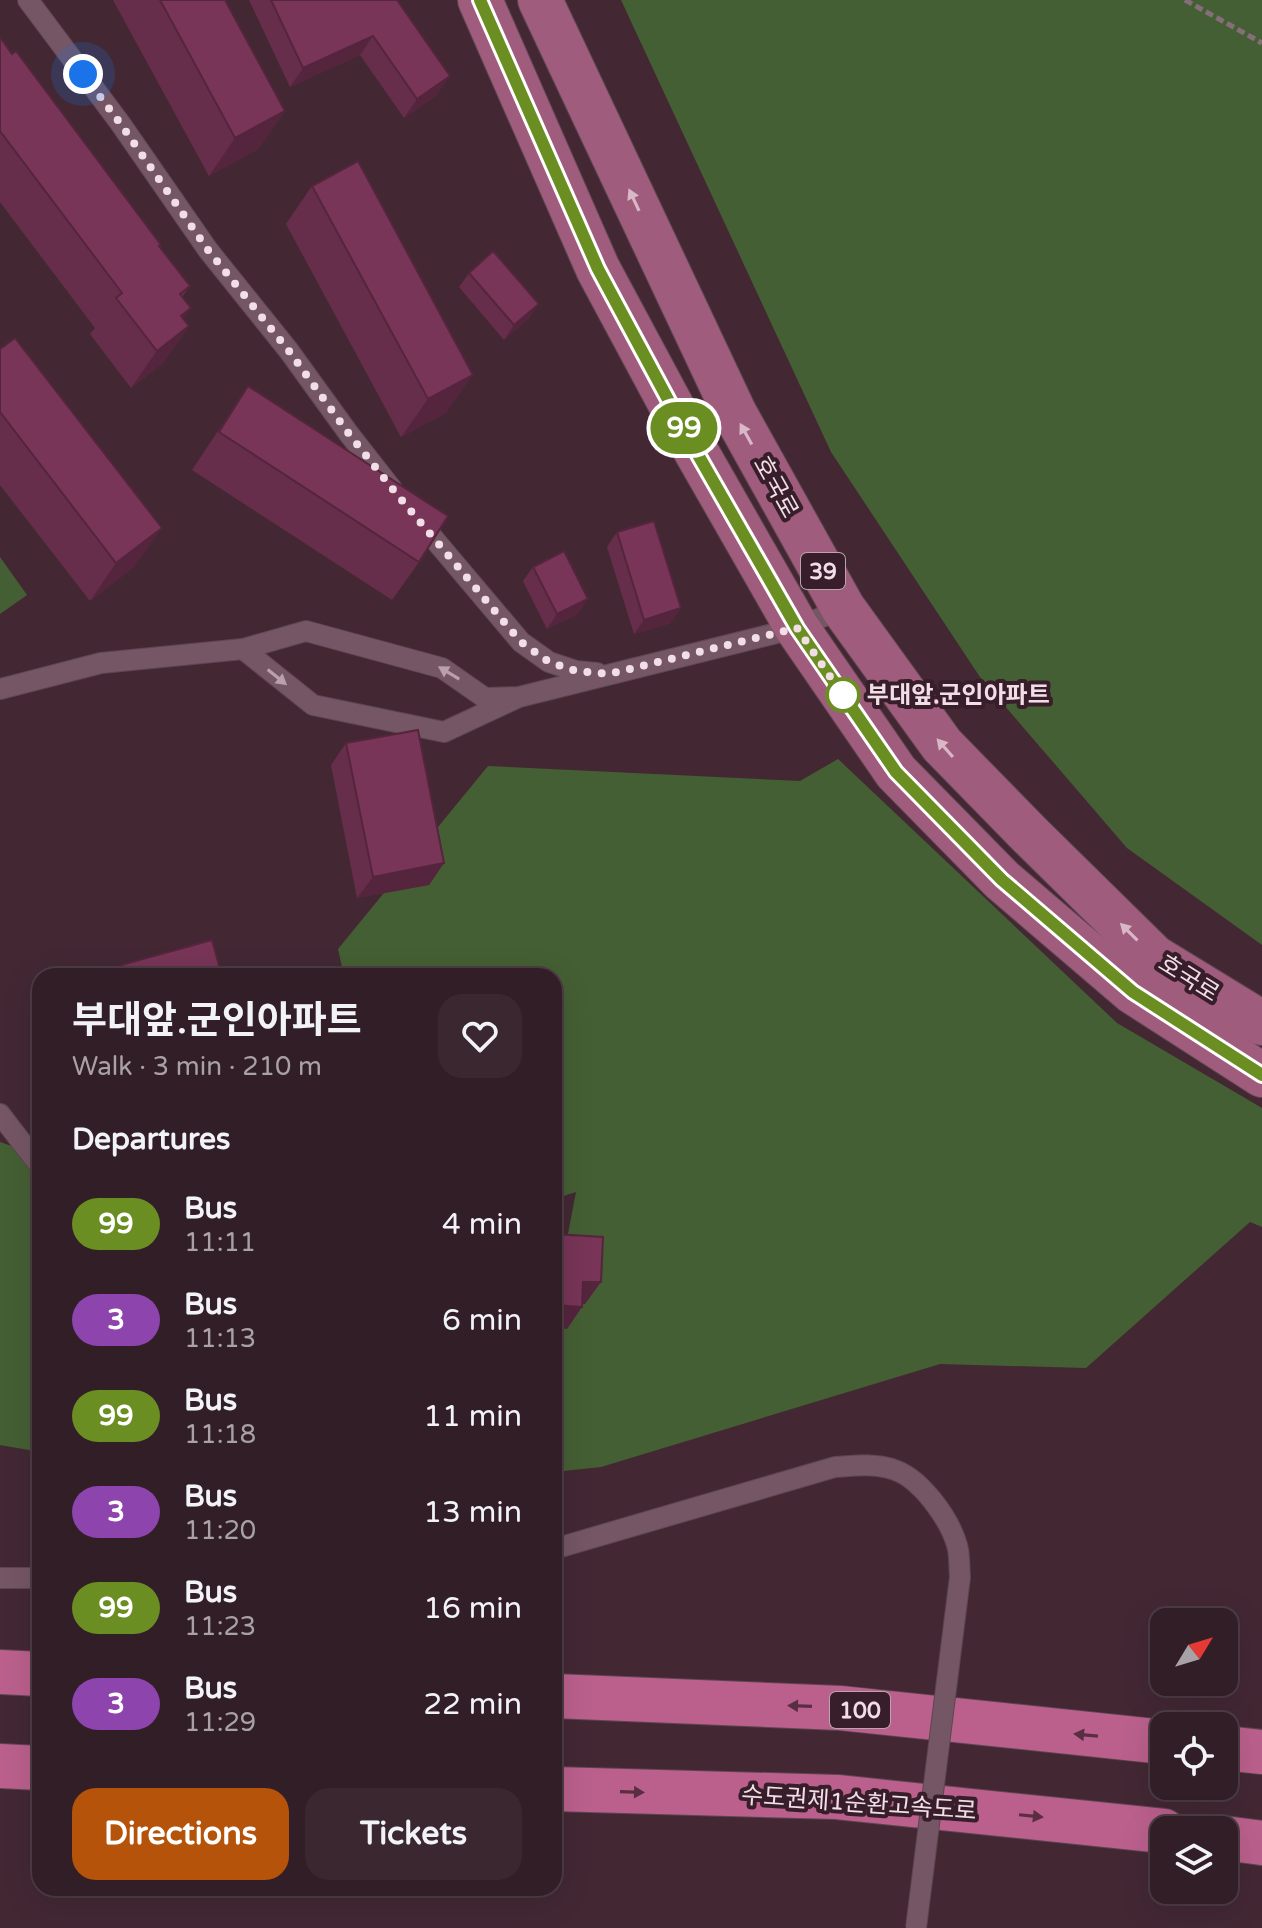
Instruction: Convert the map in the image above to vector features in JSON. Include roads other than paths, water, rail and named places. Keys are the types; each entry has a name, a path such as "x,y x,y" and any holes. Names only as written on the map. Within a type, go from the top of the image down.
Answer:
{"highway":[{"path":"0,1672 32,1674"},
{"name":"100","path":"562,1696 840,1708 1150,1741"},
{"path":"1238,1749 1262,1752"},
{"path":"0,1766 32,1768"},
{"name":"수도권제1순환고속도로","path":"562,1789 837,1797 1150,1830"},
{"path":"1238,1840 1262,1843"}],"main road":[{"name":"호국로","path":"480,0 598,269 693,446 797,628 896,772 1002,880 1133,992 1262,1075"},
{"name":"호국로","path":"540,0 735,414 843,608 942,745 1041,846 1154,957 1262,1023"}],"lane":[{"path":"28,0 120,123 208,250 289,351 349,434 521,642 549,662 576,671 609,674"},
{"path":"243,649 313,705 444,732 519,697 797,628 843,608"},
{"path":"0,689 101,663 243,649 306,631 442,668 485,698 519,697"},
{"path":"0,1114 32,1156"},
{"path":"562,1547 835,1467 868,1465 895,1470 921,1487 944,1516 957,1546 960,1577 916,1928"},
{"path":"0,1578 32,1578"}],"place":[{"name":"부대앞.군인아파트","path":"843,695"}]}
